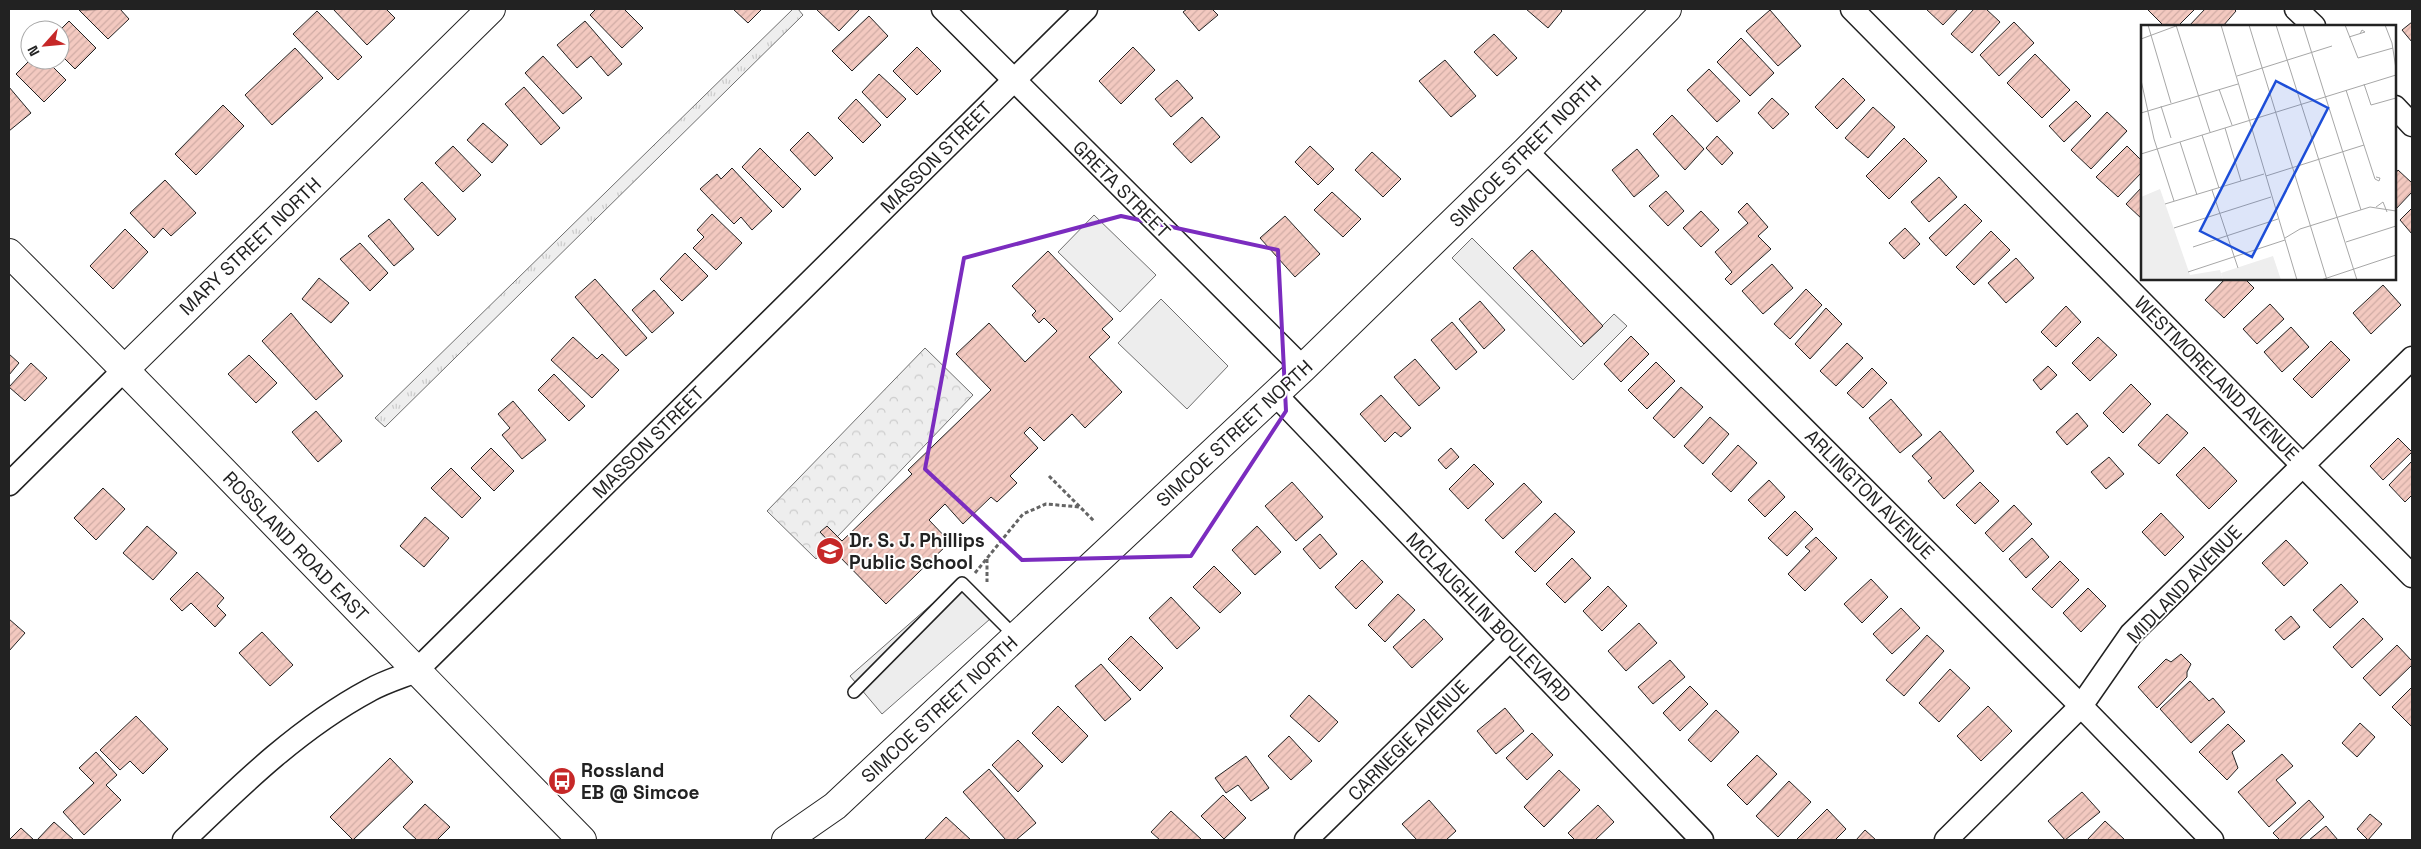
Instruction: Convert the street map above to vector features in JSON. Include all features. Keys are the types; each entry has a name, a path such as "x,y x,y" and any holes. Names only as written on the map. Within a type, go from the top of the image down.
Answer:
{"main road":[{"name":"MARY STREET NORTH","path":"124,368 491,9"},
{"name":"SIMCOE STREET NORTH","path":"786,840 835,806 1017,638 1303,368 1526,151 1667,9"},
{"name":"ROSSLAND ROAD EAST","path":"9,253 124,368 582,840"}],"street":[{"name":"GRETA STREET","path":"943,9 1013,81 1303,368"},
{"name":"MASSON STREET","path":"184,840 242,784 285,747 371,689 416,671 1086,9"},
{"name":"WESTMORELAND AVENUE","path":"1852,9 2412,576"},
{"path":"2296,9 2313,25"},
{"path":"2396,108 2412,125"},
{"name":"ARLINGTON AVENUE","path":"1526,151 2081,706 2212,840"},
{"name":"MIDLAND AVENUE","path":"1946,840 2081,706 2131,634 2412,358"},
{"name":"MARY STREET NORTH","path":"9,484 124,368"},
{"name":"MCLAUGHLIN BOULEVARD","path":"1275,394 1702,840"},
{"name":"CARNEGIE AVENUE","path":"1306,840 1510,640"}],"lane":[{"path":"854,692 962,583 1017,638"}],"path":[{"path":"1049,476 1095,522"},
{"path":"979,581 973,575 1023,514 1046,504 1080,507"},
{"path":"987,558 986,576 988,584"}],"highlighted area":[{"path":"1121,216 1278,250 1286,411 1191,556 1022,560 925,469 964,258"}],"green space":[{"path":"793,9 798,9 803,15 385,427 375,418"},
{"path":"1094,215 1156,275 1120,312 1058,252"},
{"path":"925,348 973,395 816,559 767,511"}],"shaded area":[{"path":"1472,238 1581,347 1614,314 1627,326 1573,380 1452,258"},
{"path":"1161,299 1228,366 1187,409 1118,343"},
{"path":"957,582 990,619 882,714 850,676"}],"building":[{"path":"120,9 129,19 108,39 79,10"},
{"path":"333,9 386,9 395,18 367,45"},
{"path":"596,9 624,9 643,28 622,48 590,15"},
{"path":"733,9 762,9 748,23"},
{"path":"816,9 860,9 839,31"},
{"path":"1187,9 1212,9 1218,15 1199,31 1183,12"},
{"path":"1526,9 1560,9 1562,11 1548,28"},
{"path":"1926,9 1958,9 1943,25"},
{"path":"1974,9 1986,9 2000,22 1972,53 1951,34"},
{"path":"2147,9 2195,9 2179,25 2163,25"},
{"path":"2205,9 2234,9 2236,11 2224,25 2190,25"},
{"path":"1770,10 1801,46 1778,66 1746,31"},
{"path":"317,11 362,57 338,80 293,34"},
{"path":"869,16 888,36 852,71 832,51"},
{"path":"585,21 622,64 608,76 591,56 577,68 557,45"},
{"path":"70,22 96,48 75,69 70,64"},
{"path":"2014,22 2034,43 1999,76 1980,55"},
{"path":"2412,22 2412,42 2402,30"},
{"path":"1494,34 1517,58 1497,76 1474,52"},
{"path":"1741,38 1774,73 1750,96 1717,62"},
{"path":"917,47 941,71 917,95 893,71"},
{"path":"1133,47 1155,70 1121,104 1099,81"},
{"path":"295,48 323,78 272,125 245,95"},
{"path":"2035,54 2070,90 2042,118 2007,83"},
{"path":"543,56 582,98 563,114 525,73"},
{"path":"1445,60 1476,96 1451,117 1419,81"},
{"path":"1709,69 1740,101 1717,122 1687,90"},
{"path":"20,70 56,70 66,80 44,102 16,74"},
{"path":"879,74 906,99 887,118 862,92"},
{"path":"1843,78 1865,100 1837,129 1815,107"},
{"path":"1177,80 1193,98 1171,117 1155,99"},
{"path":"9,87 31,113 9,131"},
{"path":"524,87 560,128 541,145 505,104"},
{"path":"1772,98 1789,114 1773,129 1758,113"},
{"path":"856,99 881,125 863,143 838,118"},
{"path":"2076,101 2091,116 2064,142 2049,126"},
{"path":"223,105 244,126 196,175 175,154"},
{"path":"1873,107 1895,127 1868,158 1845,138"},
{"path":"2107,112 2127,131 2091,169 2071,150"},
{"path":"1672,115 1704,149 1685,170 1653,134"},
{"path":"1202,117 1220,137 1191,163 1173,144"},
{"path":"483,123 508,145 492,163 467,140"},
{"path":"808,132 833,158 815,176 790,150"},
{"path":"1717,136 1733,153 1722,165 1706,148"},
{"path":"1904,138 1927,161 1889,199 1866,176"},
{"path":"453,146 481,175 463,192 435,163"},
{"path":"1310,146 1334,169 1318,185 1295,162"},
{"path":"2127,146 2141,160 2141,173 2118,197 2096,177"},
{"path":"760,148 801,189 783,208 742,167"},
{"path":"1637,149 1659,176 1634,197 1612,170"},
{"path":"1372,152 1401,179 1383,197 1355,170"},
{"path":"732,168 772,211 752,230 741,217 734,224 700,189 717,174 721,179"},
{"path":"2398,170 2412,183 2412,192 2396,209 2396,173"},
{"path":"1939,177 1957,197 1929,222 1911,202"},
{"path":"165,180 196,213 171,236 163,228 154,238 130,213"},
{"path":"422,182 456,219 438,236 404,199"},
{"path":"2141,188 2141,218 2126,204"},
{"path":"1666,191 1684,211 1668,226 1649,206"},
{"path":"1332,192 1361,219 1343,237 1314,210"},
{"path":"1747,203 1768,227 1758,236 1771,249 1731,285 1725,279 1732,272 1715,252 1748,223 1738,212"},
{"path":"1965,204 1982,221 1946,256 1929,238"},
{"path":"2412,208 2412,234 2400,220"},
{"path":"1701,211 1719,230 1701,247 1683,228"},
{"path":"712,214 742,243 716,270 693,248 704,237 697,230"},
{"path":"1285,216 1320,254 1295,277 1260,238"},
{"path":"389,219 414,249 394,266 368,236"},
{"path":"1905,228 1920,244 1904,259 1889,243"},
{"path":"125,229 148,252 113,289 90,266"},
{"path":"1991,231 2010,250 1974,285 1956,267"},
{"path":"360,243 388,273 370,291 340,259"},
{"path":"1532,250 1603,326 1584,344 1513,268"},
{"path":"1048,251 1113,319 1102,329 1110,337 1089,357 1122,392 1085,428 1072,414 1044,441 1030,427 1024,433 1038,448 1010,476 1017,483 997,502 991,497 963,524 945,504 929,520 950,542 886,604 833,550 835,548 820,532 827,526 842,541 912,474 908,470 991,390 956,354 989,323 1025,362 1057,331 1044,318 1039,323 1032,315 1036,311 1012,286"},
{"path":"685,253 708,276 682,301 660,279"},
{"path":"2016,258 2034,278 2006,303 1988,283"},
{"path":"1772,264 1793,288 1763,314 1742,291"},
{"path":"319,278 349,303 331,323 302,299"},
{"path":"595,279 647,338 626,356 575,297"},
{"path":"2224,280 2246,280 2254,288 2224,318 2205,300"},
{"path":"2383,285 2401,305 2371,334 2353,313"},
{"path":"1806,289 1822,305 1790,339 1774,324"},
{"path":"654,290 674,313 652,333 632,310"},
{"path":"1480,301 1505,330 1484,349 1459,319"},
{"path":"2270,304 2284,319 2257,344 2243,329"},
{"path":"2066,306 2081,322 2056,347 2041,332"},
{"path":"1826,308 1842,324 1810,359 1795,344"},
{"path":"291,313 343,376 316,400 262,341"},
{"path":"1452,322 1477,352 1456,370 1431,340"},
{"path":"2291,327 2309,347 2282,372 2264,352"},
{"path":"1631,336 1649,354 1621,382 1604,364"},
{"path":"573,337 597,359 602,354 619,370 592,398 551,360"},
{"path":"2098,337 2117,355 2090,381 2072,363"},
{"path":"2331,341 2350,360 2312,398 2293,379"},
{"path":"1847,343 1863,358 1836,386 1820,371"},
{"path":"9,354 19,363 9,375"},
{"path":"249,355 277,383 256,403 228,374"},
{"path":"1415,359 1440,388 1419,406 1394,377"},
{"path":"1656,362 1675,381 1647,409 1628,390"},
{"path":"31,363 47,378 25,401 9,387"},
{"path":"2048,366 2057,375 2041,390 2033,380"},
{"path":"1872,368 1887,383 1863,408 1847,393"},
{"path":"554,374 585,406 569,421 538,390"},
{"path":"2131,384 2151,404 2123,433 2103,413"},
{"path":"1681,387 1703,407 1674,438 1653,418"},
{"path":"1381,395 1411,428 1401,437 1395,432 1385,442 1360,414"},
{"path":"1891,399 1922,435 1900,453 1869,418"},
{"path":"513,401 546,440 522,459 502,435 510,428 498,414"},
{"path":"316,411 342,441 318,462 292,432"},
{"path":"2077,413 2088,426 2067,445 2056,432"},
{"path":"2167,414 2188,433 2159,464 2138,445"},
{"path":"1710,417 1729,434 1703,464 1684,446"},
{"path":"1940,431 1974,471 1944,499 1928,481 1932,478 1912,456"},
{"path":"2398,438 2412,452 2383,480 2370,466"},
{"path":"1738,445 1757,463 1731,492 1712,474"},
{"path":"2204,447 2237,481 2209,509 2176,475"},
{"path":"491,448 514,471 494,491 471,468"},
{"path":"1451,448 1459,457 1446,469 1438,460"},
{"path":"2109,457 2124,474 2106,489 2091,472"},
{"path":"2412,461 2412,495 2405,502 2389,485"},
{"path":"1474,464 1494,484 1468,509 1449,489"},
{"path":"451,468 481,498 462,518 431,488"},
{"path":"1769,480 1785,497 1765,517 1748,500"},
{"path":"1292,482 1323,517 1296,541 1265,506"},
{"path":"1980,482 1999,501 1975,524 1956,505"},
{"path":"1524,483 1542,502 1503,539 1485,520"},
{"path":"103,488 125,509 96,540 74,518"},
{"path":"2014,505 2032,524 2003,552 1985,533"},
{"path":"1795,511 1813,529 1787,556 1768,538"},
{"path":"1555,513 1575,532 1535,572 1515,552"},
{"path":"2161,513 2184,537 2165,556 2142,532"},
{"path":"425,517 449,538 424,567 400,546"},
{"path":"147,526 177,553 153,580 123,553"},
{"path":"1257,526 1281,552 1255,575 1232,550"},
{"path":"1320,534 1337,554 1320,569 1303,549"},
{"path":"1816,537 1837,558 1805,591 1788,574 1810,551 1805,547"},
{"path":"2032,538 2049,557 2026,578 2009,559"},
{"path":"2286,540 2308,563 2284,586 2262,563"},
{"path":"1572,558 1591,578 1565,603 1546,584"},
{"path":"1362,560 1383,582 1356,609 1335,587"},
{"path":"2060,561 2079,580 2052,608 2032,589"},
{"path":"1214,566 1241,593 1220,613 1193,587"},
{"path":"197,572 224,598 217,606 226,615 215,627 191,603 182,611 170,599"},
{"path":"1871,579 1888,597 1862,623 1844,604"},
{"path":"2341,584 2358,602 2330,628 2313,610"},
{"path":"1608,586 1627,606 1602,631 1583,611"},
{"path":"2088,588 2106,606 2081,632 2063,613"},
{"path":"1398,594 1415,610 1385,642 1368,625"},
{"path":"1171,597 1200,628 1177,649 1149,618"},
{"path":"1901,608 1920,628 1892,654 1873,634"},
{"path":"2291,616 2300,627 2284,640 2275,630"},
{"path":"2363,618 2383,639 2352,668 2333,647"},
{"path":"9,619 25,633 9,651"},
{"path":"1424,619 1443,639 1412,668 1393,647"},
{"path":"1639,623 1657,643 1626,671 1608,651"},
{"path":"262,632 293,665 270,686 239,653"},
{"path":"1927,635 1944,651 1904,696 1886,680"},
{"path":"1131,636 1163,668 1140,691 1108,659"},
{"path":"2397,645 2412,661 2412,665 2380,696 2363,678"},
{"path":"2181,654 2191,664 2187,677 2157,708 2138,687 2166,659 2171,662"},
{"path":"1670,660 1685,677 1653,704 1638,687"},
{"path":"1101,664 1131,699 1105,721 1075,686"},
{"path":"1950,669 1970,688 1939,722 1919,703"},
{"path":"2190,681 2209,701 2213,698 2225,712 2191,743 2160,709"},
{"path":"1690,686 1708,704 1680,731 1663,713"},
{"path":"2412,687 2412,727 2392,707"},
{"path":"1309,695 1338,722 1319,742 1290,716"},
{"path":"1058,706 1088,736 1062,763 1032,733"},
{"path":"1988,706 2012,731 1981,761 1957,736"},
{"path":"1505,708 1524,731 1496,754 1477,731"},
{"path":"1716,710 1739,732 1711,762 1688,740"},
{"path":"136,716 168,749 143,774 130,761 120,770 100,750"},
{"path":"2360,723 2375,737 2357,757 2342,743"},
{"path":"2228,724 2245,741 2232,752 2238,768 2227,780 2199,752"},
{"path":"1532,733 1553,755 1527,780 1506,758"},
{"path":"1289,736 1312,761 1291,780 1268,756"},
{"path":"1018,740 1043,766 1018,792 992,765"},
{"path":"96,752 117,775 106,785 121,800 84,835 63,812 94,783 79,768"},
{"path":"2282,754 2293,766 2276,780 2296,803 2269,827 2238,792"},
{"path":"1757,755 1777,774 1747,805 1727,785"},
{"path":"1246,756 1269,788 1251,801 1238,785 1226,793 1215,778"},
{"path":"390,758 413,782 353,840 330,817"},
{"path":"989,769 1036,823 1016,840 1006,840 963,792"},
{"path":"1559,770 1580,790 1544,827 1524,807"},
{"path":"1789,781 1811,802 1778,837 1756,816"},
{"path":"2082,792 2100,812 2065,840 2048,821"},
{"path":"1223,795 1246,818 1224,839 1201,816"},
{"path":"1429,800 1456,831 1446,840 1417,840 1402,824"},
{"path":"2309,800 2324,817 2299,840 2280,840 2273,833"},
{"path":"425,804 450,827 437,840 417,840 403,827"},
{"path":"1598,805 1614,822 1595,840 1575,840 1568,833"},
{"path":"1827,809 1846,829 1835,840 1796,840"},
{"path":"1171,811 1202,840 1160,840 1151,832"},
{"path":"2370,814 2382,824 2368,840 2357,829"},
{"path":"946,817 971,840 924,840"},
{"path":"2105,821 2125,840 2087,840"},
{"path":"54,822 74,840 37,840"},
{"path":"2326,826 2338,840 2309,840"},
{"path":"21,828 34,840 9,840"},
{"path":"1865,830 1876,840 1856,840"}],"place":[{"name":"Dr. S. J. Phillips Public School","path":"830,551"},
{"name":"Rossland EB @ Simcoe","path":"562,781"}]}
